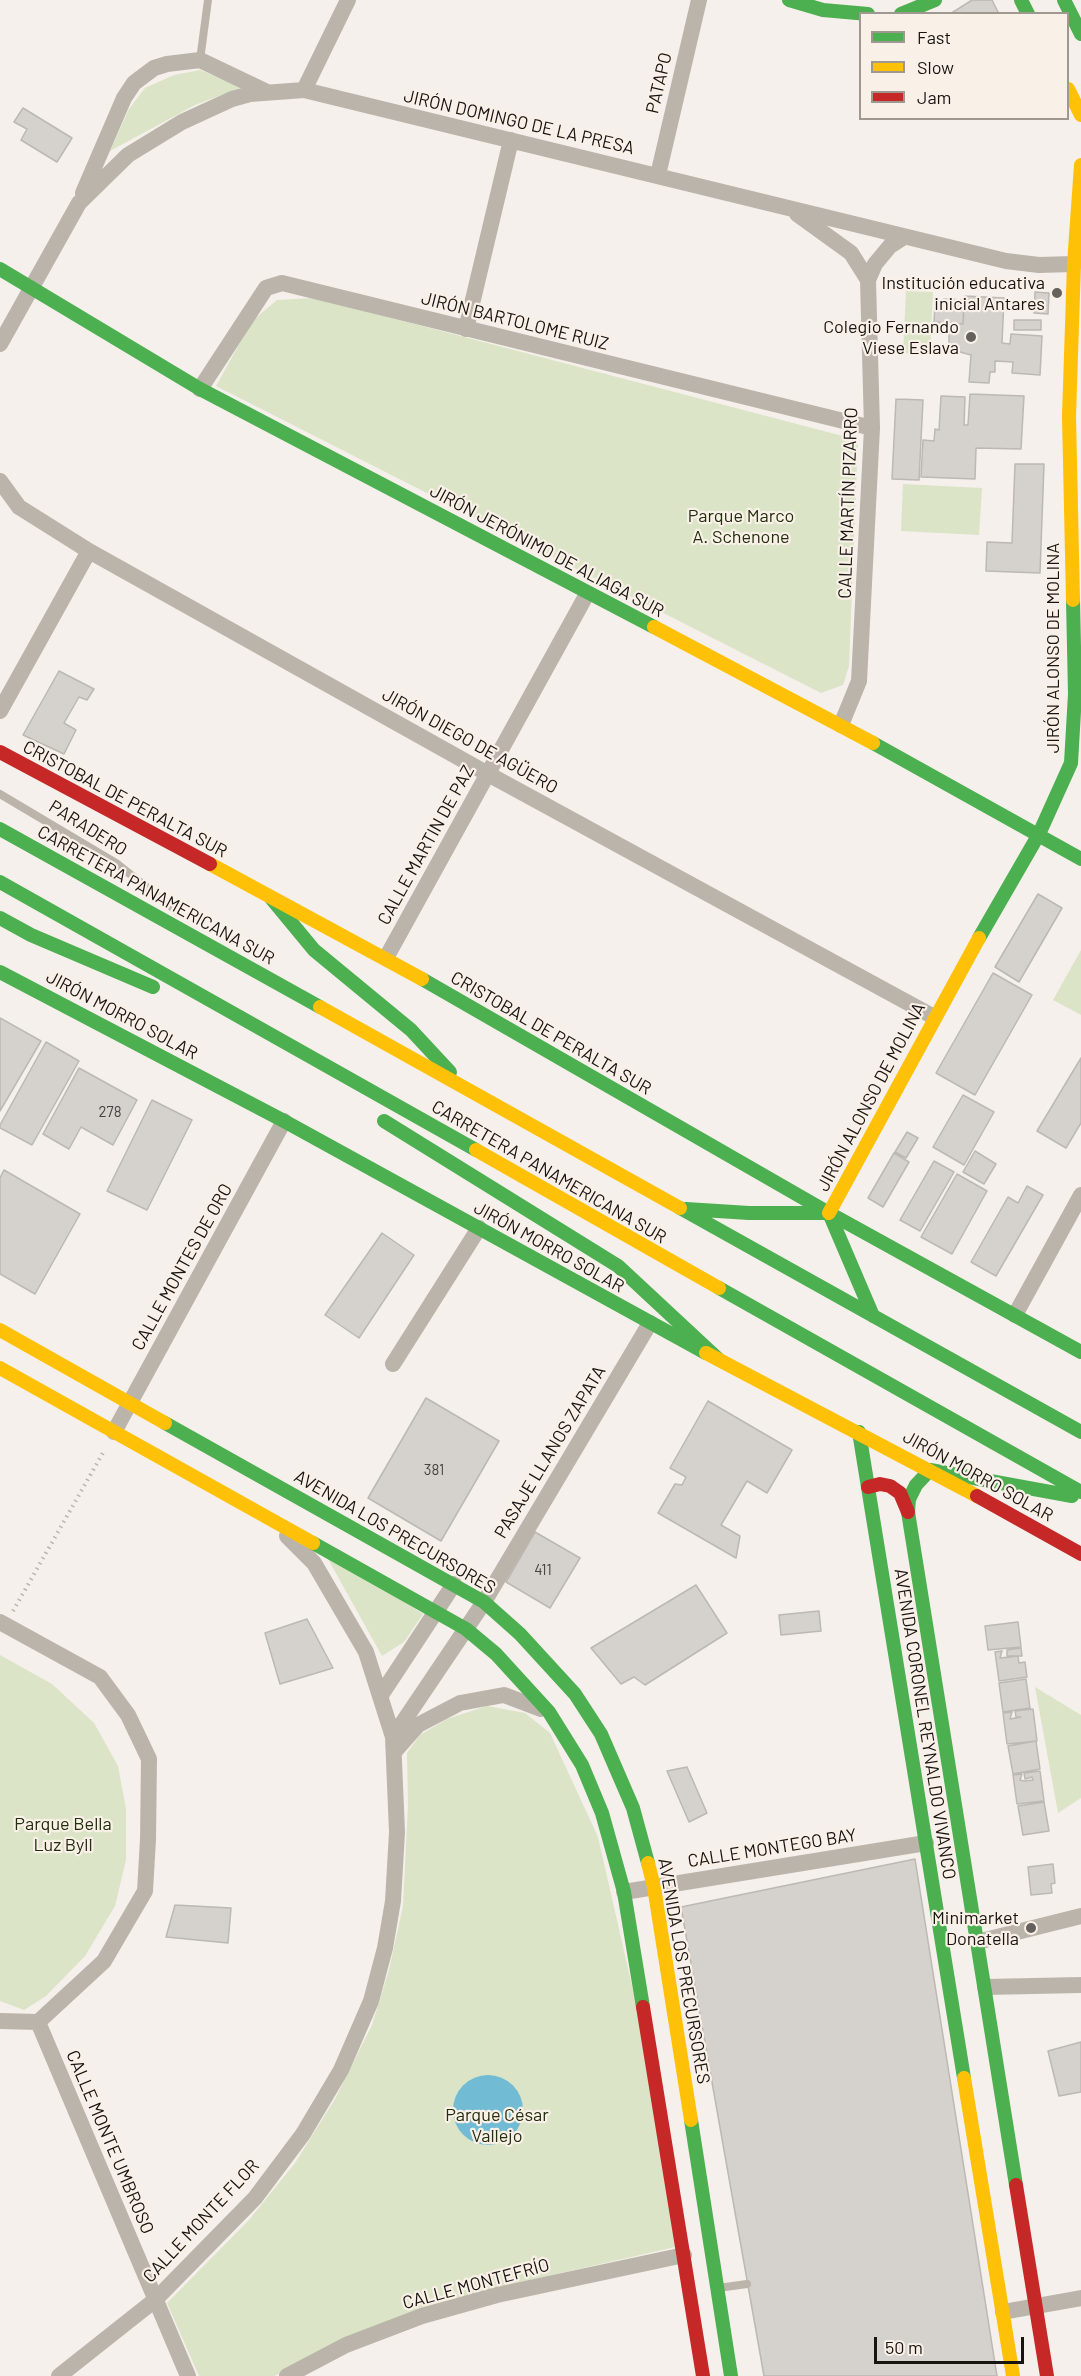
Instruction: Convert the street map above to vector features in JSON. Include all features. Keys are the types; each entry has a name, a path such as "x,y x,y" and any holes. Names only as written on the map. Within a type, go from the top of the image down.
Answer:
{"main road":[{"path":"789,0 823,10 859,13"},
{"path":"906,12 935,0"},
{"path":"1064,0 1081,34"},
{"path":"1069,91 1081,115"},
{"path":"1081,102 1081,121"},
{"name":"JIRÓN ALONSO DE MOLINA","path":"829,1213 934,1017 1039,834 1071,763 1078,695 1069,417 1074,264 1081,165"},
{"name":"JIRÓN JERÓNIMO DE ALIAGA SUR","path":"0,269 200,388 587,594 841,725 1081,859"},
{"name":"CRISTOBAL DE PERALTA SUR","path":"0,752 386,958 829,1213 1081,1352"},
{"name":"CARRETERA PANAMERICANA SUR","path":"0,829 1081,1432"},
{"name":"CARRETERA PANAMERICANA SUR","path":"0,882 1081,1492"},
{"path":"271,898 314,950 411,1030 468,1092"},
{"path":"0,918 31,935 289,1044"},
{"name":"JIRÓN MORRO SOLAR","path":"0,972 284,1121 650,1323 930,1470 1081,1554"},
{"path":"323,1064 368,1109 618,1266 718,1359"},
{"path":"678,1208 749,1213 829,1213 873,1316"},
{"name":"AVENIDA LOS PRECURSORES","path":"0,1330 484,1602 551,1666 575,1694 601,1734 617,1766 633,1808 654,1887 731,2376"},
{"path":"0,1368 436,1610 466,1629 496,1654 549,1712 582,1765 602,1813 624,1892 703,2376"},
{"name":"AVENIDA CORONEL REYNALDO VIVANCO","path":"859,1432 1014,2376"},
{"path":"930,1470 1081,1497"},
{"name":"AVENIDA CORONEL REYNALDO VIVANCO","path":"930,1470 916,1485 909,1499 908,1512 1047,2376"},
{"path":"868,1487 880,1484 890,1486 900,1493 908,1512"}],"street":[{"path":"304,90 348,0"},
{"name":"PATAPO","path":"658,175 699,0"},
{"path":"79,203 124,98 134,83 154,68 166,64 200,60 268,93"},
{"name":"JIRÓN DOMINGO DE LA PRESA","path":"30,287 79,203 128,155 182,122 232,99 250,94 304,90 1020,264 1074,264"},
{"path":"466,329 511,140"},
{"path":"791,209 851,253 868,280"},
{"path":"868,280 875,264 890,246 904,237"},
{"name":"CALLE MARTÍN PIZARRO","path":"841,725 859,681 872,428 868,280"},
{"name":"JIRÓN BARTOLOME RUIZ","path":"200,388 267,288 273,284 282,283 872,428"},
{"path":"0,344 30,287"},
{"name":"JIRÓN DIEGO DE AGÜERO","path":"0,481 19,507 89,551 488,774 934,1017"},
{"path":"0,711 89,551"},
{"name":"CALLE MARTIN DE PAZ","path":"386,958 587,594"},
{"name":"CALLE MONTES DE ORO","path":"114,1432 284,1121"},
{"path":"1015,1315 1081,1195"},
{"path":"393,1364 479,1228"},
{"name":"PASAJE LLANOS ZAPATA","path":"394,1744 484,1602 650,1323"},
{"name":"CALLE MONTE FLOR","path":"59,2376 155,2300 255,2198 303,2134 341,2070 371,2001 385,1948 393,1901 397,1832 394,1744 381,1695 366,1652 314,1563 270,1518"},
{"path":"381,1695 454,1584"},
{"path":"0,2021 38,2022 104,1961 145,1891 149,1759 128,1715 100,1677 2,1623"},
{"path":"394,1744 438,1713 486,1697 504,1695 549,1712"},
{"name":"CALLE MONTEGO BAY","path":"624,1892 926,1843"},
{"path":"977,1942 1081,1916"},
{"path":"985,1987 1081,1985"},
{"name":"CALLE MONTE UMBROSO","path":"38,2022 188,2376"},
{"name":"CALLE MONTEFRÍO","path":"287,2376 346,2345 422,2316 497,2295 684,2255"},
{"path":"1003,2312 1081,2298"}],"lane":[{"path":"200,60 208,0"},
{"name":"PARADERO","path":"0,794 116,863 186,920"},
{"path":"195,927 239,962"},
{"path":"717,2288 747,2284"}],"path":[{"path":"2,1623 114,1432"}],"green space":[{"path":"200,70 242,87 195,105 110,151 129,109 145,88 174,75"},
{"path":"906,291 933,292 930,354 903,353"},
{"name":"Parque Marco A. Schenone","path":"315,298 858,440 849,666 843,685 821,693 216,386 252,321 277,300"},
{"path":"903,484 982,488 979,535 901,531"},
{"path":"1081,950 1081,1015 1053,1000"},
{"path":"323,1550 423,1614 404,1642 382,1656"},
{"name":"Parque Bella Luz Byll","path":"0,1655 52,1684 94,1723 118,1766 126,1809 126,1860 115,1906 85,1956 46,1996 24,2010 0,2001"},
{"path":"1035,1687 1081,1715 1081,1798 1058,1813"},
{"name":"Parque César Vallejo","path":"487,1706 525,1713 550,1733 598,1837 642,2030 675,2247 478,2292 274,2376 199,2376 167,2303 249,2220 295,2163 335,2099 372,2025 389,1970 403,1906 408,1806 407,1753 420,1735 447,1719"}],"water":[{"path":"488,2075 507,2081 517,2091 523,2110 517,2129 507,2139 488,2145 469,2139 459,2129 453,2110 459,2091 469,2081"}],"building":[{"path":"972,0 992,0 998,12 953,12"},
{"path":"23,108 72,138 57,162 21,140 27,129 14,122"},
{"path":"1035,292 1049,293 1048,314 1034,313"},
{"path":"965,296 1004,298 1002,343 1010,344 1011,334 1042,336 1040,375 1012,373 1013,362 995,361 995,372 990,372 989,383 969,382 971,355 949,349 949,334 933,333 934,322 963,324"},
{"path":"944,299 964,300 963,324 934,322 935,305"},
{"path":"1014,320 1041,320 1041,330 1014,330"},
{"path":"970,394 1024,396 1021,449 976,448 975,479 921,477 923,440 934,441 935,429 939,430 941,396 965,397 964,425 968,425"},
{"path":"896,399 923,400 919,480 892,479"},
{"path":"1015,464 1044,464 1040,573 986,571 987,542 1012,543"},
{"path":"59,671 94,689 87,700 79,697 64,723 76,730 64,754 23,735"},
{"path":"1038,894 1062,908 1019,982 995,967"},
{"path":"993,973 1032,995 975,1095 936,1073"},
{"path":"0,1018 41,1041 0,1111"},
{"path":"46,1042 79,1061 32,1145 0,1128 0,1125"},
{"path":"1081,1058 1081,1123 1066,1148 1037,1131"},
{"path":"79,1068 137,1100 113,1145 81,1127 69,1149 43,1134"},
{"path":"963,1095 994,1112 964,1165 933,1147"},
{"path":"152,1100 192,1120 147,1210 107,1191"},
{"path":"907,1132 918,1138 906,1158 895,1152"},
{"path":"975,1151 996,1164 984,1184 963,1172"},
{"path":"894,1153 909,1162 883,1207 868,1198"},
{"path":"934,1161 954,1172 920,1231 900,1220"},
{"path":"4,1170 80,1214 35,1294 0,1274 0,1178"},
{"path":"957,1174 987,1191 952,1254 921,1237"},
{"path":"1027,1186 1043,1195 996,1276 971,1262 1008,1197 1018,1203"},
{"path":"382,1233 414,1255 359,1338 325,1315"},
{"path":"426,1398 499,1441 441,1541 368,1498"},
{"path":"708,1401 792,1450 767,1493 747,1481 721,1525 740,1536 736,1558 658,1513 675,1484 682,1485 686,1477 670,1468"},
{"path":"535,1532 580,1558 550,1608 506,1582"},
{"path":"696,1585 727,1633 645,1685 634,1677 621,1684 591,1648"},
{"path":"819,1611 821,1631 781,1635 779,1615"},
{"path":"307,1619 333,1668 280,1684 265,1633"},
{"path":"1018,1622 1021,1647 988,1650 985,1626"},
{"path":"1021,1648 1022,1656 1007,1656 1007,1650"},
{"path":"1002,1651 1000,1658 1018,1656 1019,1663 1025,1662 1027,1677 999,1681 995,1652"},
{"path":"1026,1679 1030,1708 1003,1712 999,1683"},
{"path":"1033,1709 1037,1741 1007,1744 1003,1713 1012,1712 1010,1719 1021,1717 1016,1717 1015,1711"},
{"path":"1036,1741 1040,1769 1013,1774 1008,1746"},
{"path":"687,1767 707,1813 689,1822 667,1771"},
{"path":"1040,1771 1044,1801 1017,1804 1013,1775 1022,1774 1020,1780 1024,1781 1033,1780 1032,1777 1025,1779 1024,1773"},
{"path":"1044,1802 1049,1831 1023,1835 1018,1806"},
{"path":"915,1859 997,2376 764,2376 681,1907"},
{"path":"1053,1864 1055,1883 1051,1884 1052,1893 1031,1895 1028,1867"},
{"path":"175,1905 231,1908 228,1943 166,1937"},
{"path":"1081,2042 1081,2092 1059,2096 1048,2051"}],"traffic: fast":[{"path":"789,0 823,10 859,13"},
{"path":"906,12 935,0"},
{"path":"1021,0 1027,12"},
{"path":"1064,0 1081,34"},
{"path":"0,269 200,389 654,627"},
{"path":"979,938 1039,834 1071,763 1075,694 1073,600"},
{"path":"873,743 1081,859"},
{"path":"0,829 320,1007"},
{"path":"0,882 476,1150"},
{"path":"271,898 314,950 411,1030 450,1072"},
{"path":"0,918 31,935 153,987"},
{"path":"0,972 284,1121 706,1353"},
{"path":"422,979 829,1213 1081,1352"},
{"path":"384,1121 618,1266 718,1359"},
{"path":"680,1208 1081,1432"},
{"path":"686,1209 749,1213 829,1213 873,1316"},
{"path":"719,1288 1081,1492"},
{"path":"165,1423 484,1602 520,1634 575,1694 601,1734 633,1808 648,1863"},
{"path":"859,1432 964,2078"},
{"path":"930,1470 916,1485 909,1499 908,1512 1016,2185"},
{"path":"930,1470 1072,1496"},
{"path":"313,1543 466,1629 496,1654 549,1712 582,1765 602,1813 624,1892 643,2007"},
{"path":"691,2120 731,2376"}],"traffic: slow":[{"path":"1069,91 1081,115"},
{"path":"1073,600 1069,416 1074,264 1081,165"},
{"path":"654,627 873,743"},
{"path":"210,864 422,979"},
{"path":"829,1213 979,938"},
{"path":"320,1007 680,1208"},
{"path":"476,1150 719,1288"},
{"path":"0,1330 165,1423"},
{"path":"706,1353 977,1496"},
{"path":"0,1368 313,1543"},
{"path":"648,1863 654,1887 691,2120"},
{"path":"964,2078 1013,2376"}],"traffic: jam":[{"path":"0,752 210,864"},
{"path":"868,1487 880,1484 890,1486 900,1493 908,1512"},
{"path":"977,1496 1081,1554"},
{"path":"643,2007 703,2376"},
{"path":"1016,2185 1047,2376"}],"place":[{"name":"Institución educativa inicial Antares","path":"1057,293"},
{"name":"Colegio Fernando Viese Eslava","path":"971,337"},
{"name":"Minimarket Donatella","path":"1031,1928"}]}
